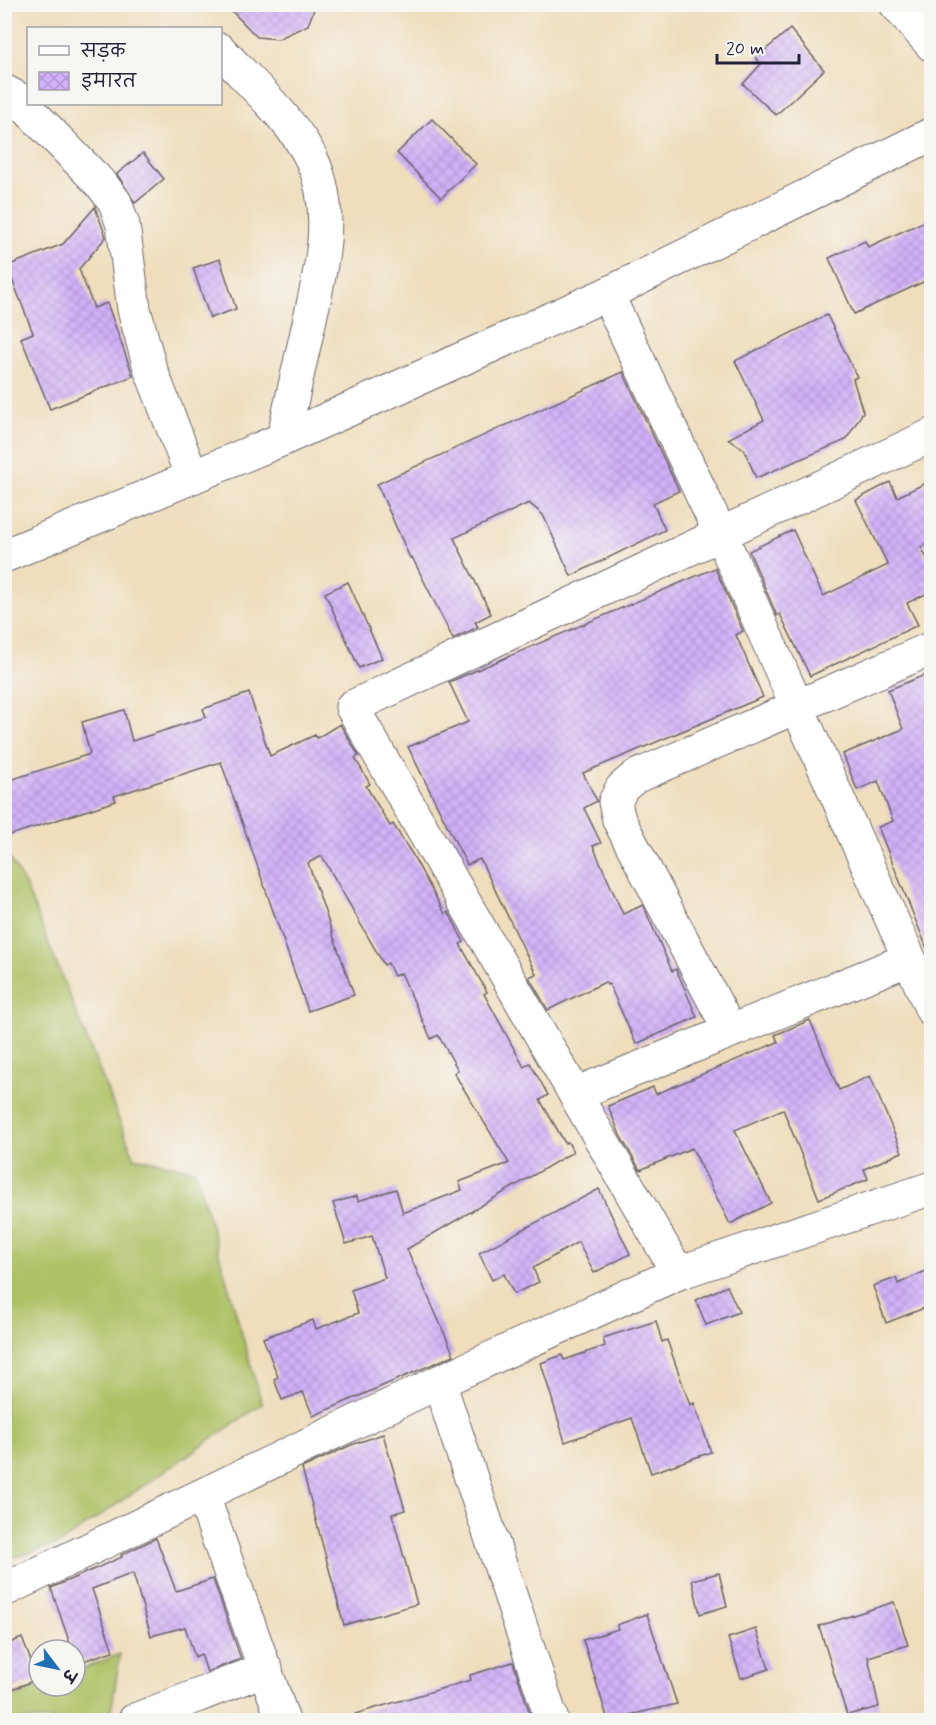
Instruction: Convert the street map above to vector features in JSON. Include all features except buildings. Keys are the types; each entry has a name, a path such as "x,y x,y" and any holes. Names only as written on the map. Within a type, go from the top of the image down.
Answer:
{"street":[{"path":"896,4 932,45"},
{"path":"222,52 296,134 313,161 322,188 326,218 320,271 283,439"},
{"path":"4,91 16,98 102,184 115,202 123,225 134,309 150,368 192,477"},
{"path":"4,556 283,439 607,294 932,134"},
{"path":"607,294 720,533 907,960 932,1010"},
{"path":"678,1273 352,707 932,435"},
{"path":"730,1031 619,819 615,802 622,788 635,777 932,648"},
{"path":"574,1094 907,960"},
{"path":"4,1590 439,1382 678,1273 932,1188"},
{"path":"439,1382 552,1720"},
{"path":"202,1496 284,1720"},
{"path":"135,1720 266,1669"}],"green space":[{"path":"4,848 26,887 134,1157 195,1170 262,1404 59,1544 5,1560"},
{"path":"120,1654 110,1720 5,1720 5,1701 27,1692 27,1698 87,1698 87,1667"}]}
